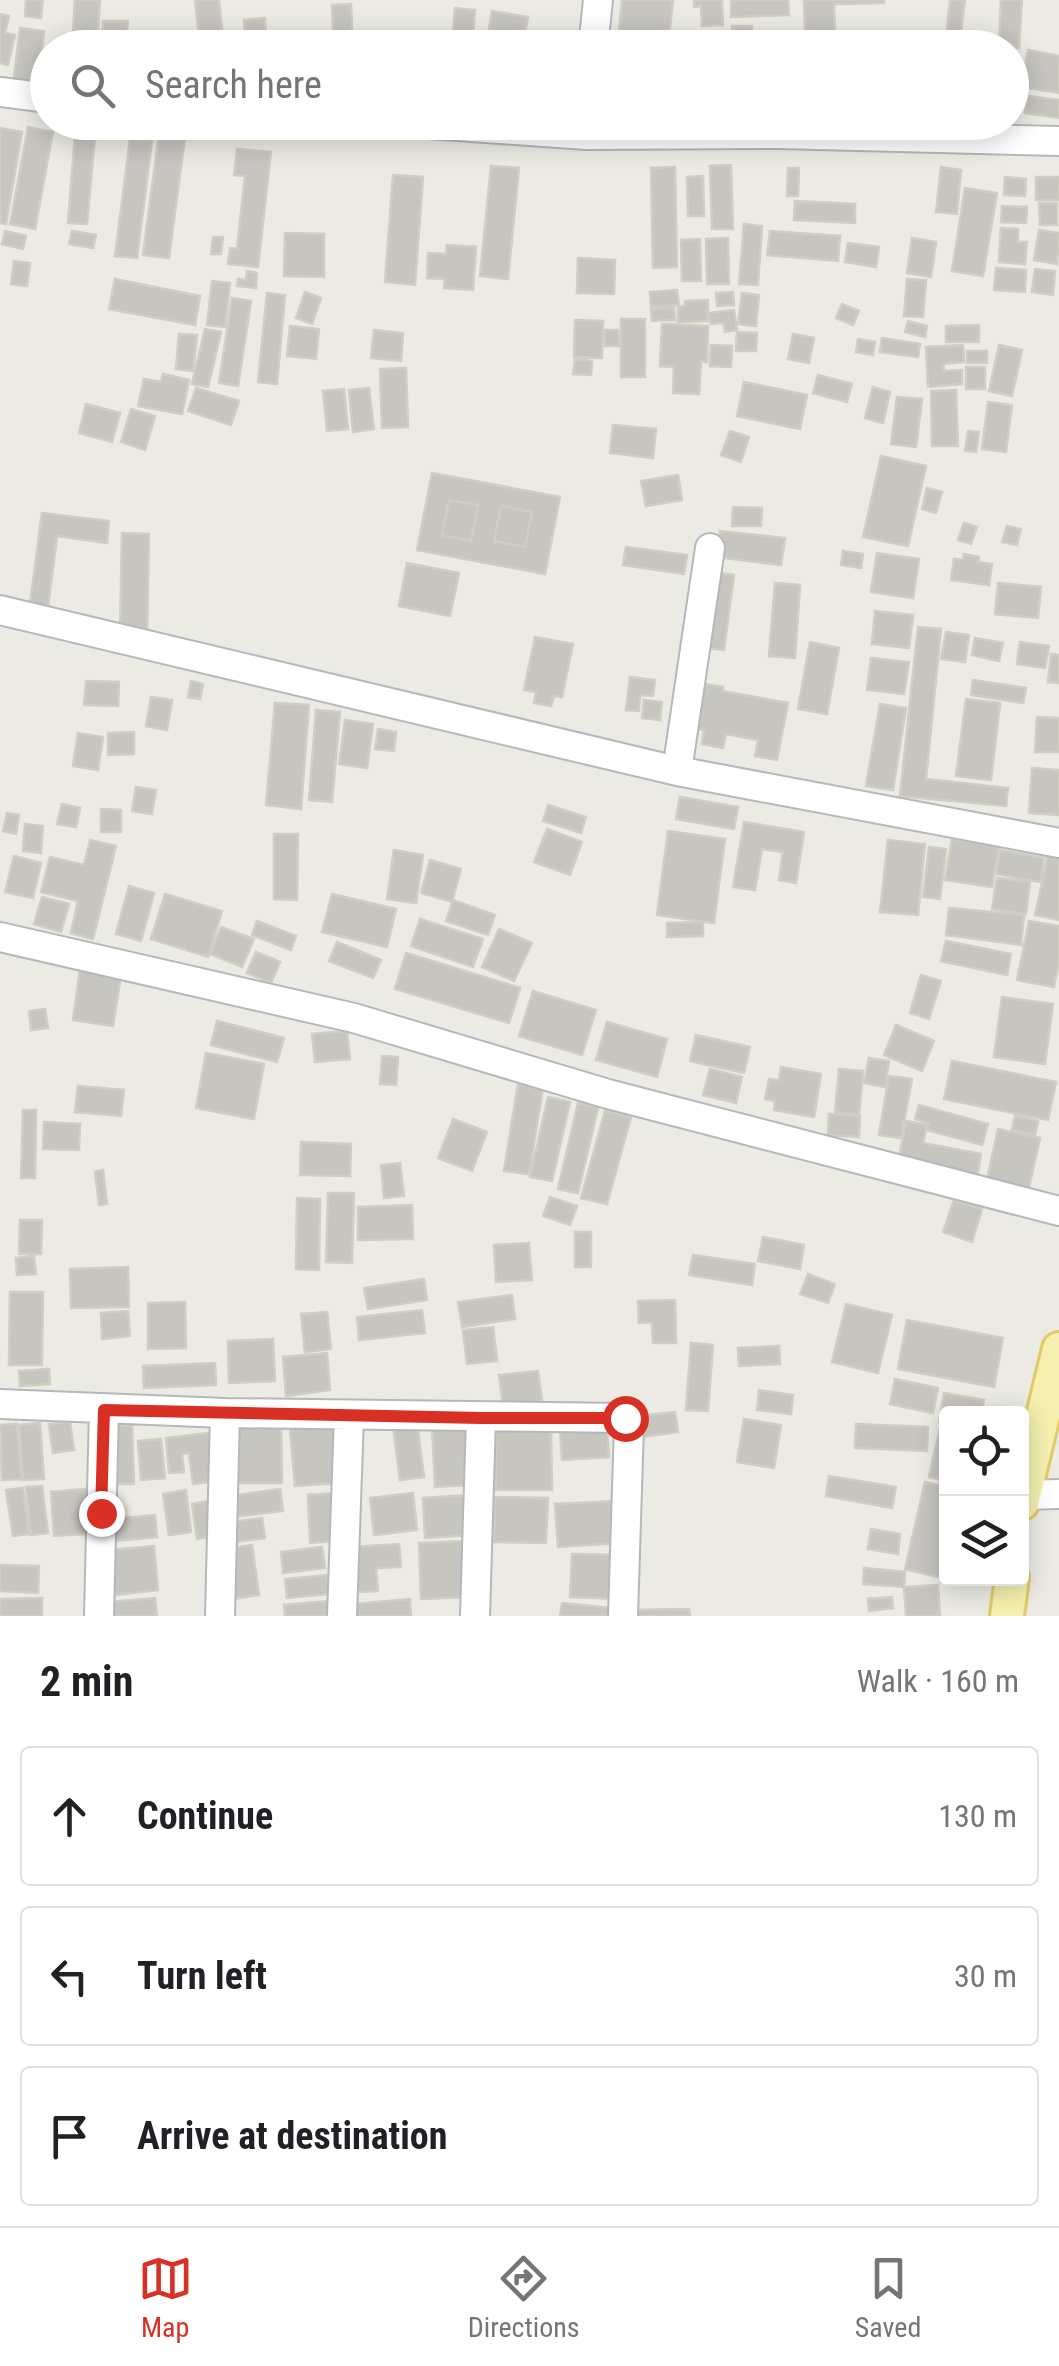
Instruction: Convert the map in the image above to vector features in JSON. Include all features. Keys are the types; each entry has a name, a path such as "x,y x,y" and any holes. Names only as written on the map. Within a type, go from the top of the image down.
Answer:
{"main road":[{"path":"1029,1471 1059,1349"},
{"path":"1006,1616 1011,1586"}],"street":[{"path":"595,30 598,0"},
{"path":"0,92 30,96"},
{"path":"1019,140 1059,141"},
{"path":"677,771 710,548"},
{"path":"0,610 677,771 1059,844"},
{"path":"0,938 354,1018 608,1094 1059,1211"},
{"path":"0,1404 225,1414 625,1418 628,1425 623,1616"},
{"path":"98,1616 104,1410"},
{"path":"220,1616 225,1414"},
{"path":"342,1616 349,1416"},
{"path":"475,1616 481,1418"},
{"path":"1029,1495 1059,1494"}],"building":[{"path":"26,0 43,0 41,18 25,16"},
{"path":"75,0 100,0 98,30 73,30"},
{"path":"195,0 219,0 222,30 198,30"},
{"path":"622,0 673,0 670,30 619,30"},
{"path":"694,0 722,0 723,25 702,26 701,6 694,7"},
{"path":"731,0 788,0 789,15 731,17"},
{"path":"804,0 884,0 834,4 835,30 805,30"},
{"path":"950,0 965,0 961,30 947,30"},
{"path":"1001,0 1022,0 1020,30 1000,30"},
{"path":"351,4 352,30 333,30 332,5"},
{"path":"455,8 475,10 473,30 453,30"},
{"path":"492,11 528,17 525,30 489,30"},
{"path":"0,14 9,16 5,33 15,35 8,65 0,63"},
{"path":"265,18 266,30 245,30 244,20"},
{"path":"103,21 128,21 127,30 103,30"},
{"path":"732,26 752,26 752,30 732,30"},
{"path":"20,28 36,30 30,30 30,86 13,85"},
{"path":"1029,50 1059,56 1059,93 1029,88"},
{"path":"1029,96 1059,100 1059,118 1029,114"},
{"path":"28,127 30,140 52,140 35,229 10,224"},
{"path":"0,128 22,132 6,224 0,223"},
{"path":"75,140 95,140 87,224 68,223"},
{"path":"130,140 152,141 137,258 115,256"},
{"path":"158,140 185,140 169,258 143,255"},
{"path":"237,149 271,152 258,267 228,264 230,248 237,249 245,176 234,175"},
{"path":"731,165 733,229 712,229 710,166"},
{"path":"491,166 519,168 508,279 480,276"},
{"path":"675,167 677,267 653,268 651,168"},
{"path":"941,167 961,170 957,214 936,212"},
{"path":"788,168 799,168 798,196 787,196"},
{"path":"393,175 423,177 415,285 385,282"},
{"path":"703,176 704,216 688,216 687,177"},
{"path":"1005,177 1026,179 1025,196 1004,195"},
{"path":"1036,177 1059,177 1059,200 1036,200"},
{"path":"965,188 997,193 983,276 952,271"},
{"path":"795,201 855,204 855,223 794,220"},
{"path":"1039,203 1057,203 1057,225 1040,225"},
{"path":"1002,206 1027,207 1026,223 1001,222"},
{"path":"744,224 762,226 758,285 739,284"},
{"path":"1001,228 1018,229 1018,242 1027,242 1025,264 999,262"},
{"path":"1039,230 1059,233 1057,264 1034,260"},
{"path":"5,231 26,236 23,249 2,244"},
{"path":"72,231 96,235 93,248 69,244"},
{"path":"770,231 840,236 838,261 767,255"},
{"path":"285,233 324,234 324,277 284,276"},
{"path":"213,237 223,237 221,254 211,254"},
{"path":"728,238 729,284 707,284 706,239"},
{"path":"912,238 936,242 931,277 907,273"},
{"path":"700,239 701,281 682,281 681,240"},
{"path":"848,243 879,247 876,267 845,262"},
{"path":"447,245 476,247 473,290 444,288 445,279 427,278 428,253 446,254"},
{"path":"578,258 615,260 614,294 577,293"},
{"path":"14,261 30,263 27,286 11,284"},
{"path":"996,268 1026,270 1025,292 994,290"},
{"path":"1035,269 1055,271 1053,295 1032,292"},
{"path":"247,271 257,273 256,288 237,286 238,279 246,280"},
{"path":"115,279 200,296 195,325 109,309"},
{"path":"907,279 926,280 923,317 904,316"},
{"path":"212,281 230,283 225,327 207,325"},
{"path":"677,290 679,305 651,307 650,292"},
{"path":"305,292 321,298 312,324 296,318"},
{"path":"733,292 734,305 717,306 716,293"},
{"path":"267,293 285,295 277,384 258,382"},
{"path":"742,293 759,295 756,326 738,324"},
{"path":"232,298 251,301 238,386 219,383"},
{"path":"708,300 708,321 678,322 678,307 685,306 685,301"},
{"path":"842,304 859,311 853,325 836,318"},
{"path":"674,308 675,320 652,321 651,309"},
{"path":"734,310 737,330 725,332 724,323 711,324 709,313"},
{"path":"621,319 645,319 645,377 621,377"},
{"path":"575,320 603,321 602,358 574,357"},
{"path":"908,321 927,326 925,337 905,332"},
{"path":"662,324 708,326 707,362 701,361 699,394 673,393 674,367 660,366"},
{"path":"979,325 979,342 946,342 946,326"},
{"path":"290,326 319,329 316,359 287,356"},
{"path":"205,329 221,332 208,387 192,384"},
{"path":"374,330 403,333 401,361 371,358"},
{"path":"604,330 618,330 619,346 605,346"},
{"path":"737,332 757,333 756,351 736,351"},
{"path":"179,334 197,335 193,371 176,369"},
{"path":"793,334 814,338 809,363 788,359"},
{"path":"882,338 920,344 918,357 880,352"},
{"path":"858,339 875,342 873,355 856,352"},
{"path":"711,345 732,346 731,367 710,366"},
{"path":"963,345 964,362 943,364 944,371 962,370 962,384 928,387 926,347"},
{"path":"999,345 1022,350 1012,396 989,391"},
{"path":"967,351 987,351 987,363 967,363"},
{"path":"575,359 592,361 591,375 573,374"},
{"path":"966,367 985,367 985,389 966,389"},
{"path":"406,368 408,427 382,428 380,369"},
{"path":"163,374 189,380 182,414 138,406 144,379 161,382"},
{"path":"818,375 852,384 847,402 813,393"},
{"path":"744,382 807,395 800,429 737,416"},
{"path":"873,387 890,392 883,423 865,418"},
{"path":"196,388 239,401 231,425 188,411"},
{"path":"369,388 374,429 353,432 349,390"},
{"path":"344,389 348,429 327,431 323,391"},
{"path":"956,390 958,446 932,446 931,391"},
{"path":"897,397 922,399 916,447 891,444"},
{"path":"988,402 1012,405 1006,452 982,449"},
{"path":"86,404 120,413 112,442 79,433"},
{"path":"131,409 155,416 145,450 121,442"},
{"path":"613,425 656,429 653,458 610,453"},
{"path":"730,431 749,437 741,462 721,455"},
{"path":"968,431 979,432 976,452 965,451"},
{"path":"881,456 926,466 908,546 863,537"},
{"path":"432,473 560,497 545,574 417,550","holes":["449,500 478,505 471,541 442,535","501,506 532,512 525,547 494,541"]},
{"path":"678,475 682,500 646,506 641,481"},
{"path":"927,488 942,492 936,513 922,509"},
{"path":"449,500 478,505 471,541 442,535"},
{"path":"501,506 532,512 525,547 494,541"},
{"path":"733,507 762,508 761,526 732,526"},
{"path":"42,513 109,521 107,543 57,536 47,614 29,612"},
{"path":"964,523 977,527 971,544 958,540"},
{"path":"1007,526 1021,529 1017,545 1002,542"},
{"path":"720,531 785,538 781,565 717,557"},
{"path":"122,533 149,534 147,634 120,634"},
{"path":"626,547 687,555 684,574 623,565"},
{"path":"843,551 863,554 861,568 841,565"},
{"path":"877,553 919,559 913,598 871,592"},
{"path":"964,554 992,564 989,585 951,580 954,559 963,560"},
{"path":"407,563 459,573 450,616 399,606"},
{"path":"713,572 734,575 724,650 703,648"},
{"path":"775,583 800,585 795,658 769,656"},
{"path":"998,583 1041,587 1038,618 995,614"},
{"path":"875,611 913,615 909,648 872,644"},
{"path":"918,627 941,629 926,779 1008,788 1006,806 900,796"},
{"path":"946,632 969,635 965,662 941,659"},
{"path":"535,637 573,644 562,697 554,696 551,706 534,703 536,692 524,690"},
{"path":"975,638 1003,643 999,661 972,655"},
{"path":"810,642 839,648 827,714 798,709"},
{"path":"1020,642 1049,646 1045,668 1017,664"},
{"path":"1051,654 1059,655 1059,683 1048,682"},
{"path":"871,658 909,662 904,694 867,690"},
{"path":"630,677 655,680 653,696 640,695 639,711 626,710"},
{"path":"973,680 1026,688 1023,703 971,695"},
{"path":"86,681 119,682 118,706 84,705"},
{"path":"191,681 203,684 200,699 188,697"},
{"path":"699,683 788,703 777,760 755,756 758,740 726,734 723,748 702,744 704,730 691,728"},
{"path":"151,697 172,700 167,730 146,726"},
{"path":"966,699 1000,703 991,780 956,776"},
{"path":"644,700 662,702 660,720 642,718"},
{"path":"275,703 309,705 301,809 266,805"},
{"path":"880,704 906,708 893,790 866,786"},
{"path":"316,710 340,712 332,802 309,800"},
{"path":"1037,717 1059,718 1059,752 1035,752"},
{"path":"345,720 373,724 367,768 339,764"},
{"path":"378,729 396,732 394,751 375,749"},
{"path":"134,732 134,754 108,755 108,733"},
{"path":"78,733 103,737 98,770 73,766"},
{"path":"1032,768 1059,770 1059,815 1029,813"},
{"path":"136,787 156,790 152,814 132,811"},
{"path":"680,797 738,807 734,829 676,819"},
{"path":"62,804 80,808 76,827 57,824"},
{"path":"548,805 586,817 581,833 543,821"},
{"path":"101,809 121,810 121,832 101,832"},
{"path":"7,813 19,815 16,834 3,831"},
{"path":"744,822 804,832 796,883 779,880 783,852 762,849 755,890 733,887"},
{"path":"25,824 43,826 41,853 23,851"},
{"path":"547,829 582,842 570,875 534,862"},
{"path":"668,831 725,839 714,923 657,915"},
{"path":"274,834 298,834 297,900 274,899"},
{"path":"952,839 999,846 992,887 945,880"},
{"path":"90,840 116,846 93,939 71,933 78,901 41,892 50,857 84,865"},
{"path":"888,840 925,844 918,915 880,912"},
{"path":"929,847 946,849 940,899 923,897"},
{"path":"394,850 423,855 416,903 387,899"},
{"path":"1000,850 1044,858 1040,882 996,874"},
{"path":"1048,855 1059,858 1059,920 1035,915"},
{"path":"14,856 41,863 33,898 5,892"},
{"path":"430,860 461,869 452,902 421,893"},
{"path":"997,878 1030,882 1026,914 992,909"},
{"path":"129,886 154,893 141,941 116,934"},
{"path":"165,894 222,911 208,957 151,939"},
{"path":"332,894 396,909 387,947 322,932"},
{"path":"42,897 69,904 61,932 34,924"},
{"path":"453,900 495,915 488,935 446,921"},
{"path":"949,908 1024,915 1021,945 946,935"},
{"path":"420,919 483,939 473,967 411,946"},
{"path":"257,921 296,936 291,950 252,935"},
{"path":"1029,921 1059,926 1054,987 1017,980"},
{"path":"703,922 703,936 667,937 667,923"},
{"path":"221,927 254,939 242,967 210,954"},
{"path":"499,929 532,943 514,981 482,967"},
{"path":"946,941 1011,954 1007,975 941,961"},
{"path":"337,942 381,960 373,978 329,961"},
{"path":"256,952 280,962 271,983 247,973"},
{"path":"406,953 520,988 509,1023 395,989"},
{"path":"80,969 121,975 113,1026 73,1020"},
{"path":"921,975 941,981 929,1019 910,1013"},
{"path":"533,991 596,1010 582,1055 519,1036"},
{"path":"1002,997 1053,1004 1045,1064 994,1057"},
{"path":"45,1009 48,1028 31,1030 29,1011"},
{"path":"217,1021 284,1038 277,1062 211,1045"},
{"path":"607,1022 667,1039 657,1077 596,1060"},
{"path":"896,1025 934,1041 922,1071 884,1055"},
{"path":"347,1031 350,1059 315,1062 312,1034"},
{"path":"696,1035 750,1047 744,1073 690,1061"},
{"path":"206,1053 264,1064 254,1119 196,1108"},
{"path":"382,1056 398,1057 396,1085 380,1084"},
{"path":"869,1058 889,1061 885,1087 864,1083"},
{"path":"952,1061 1056,1082 1048,1120 944,1099"},
{"path":"781,1067 821,1074 814,1117 774,1110 775,1101 765,1099 769,1079 779,1080"},
{"path":"710,1069 742,1077 736,1103 703,1095"},
{"path":"839,1069 863,1071 859,1114 835,1112"},
{"path":"889,1076 912,1079 901,1138 879,1135"},
{"path":"518,1084 543,1088 529,1174 504,1171"},
{"path":"78,1086 124,1090 121,1116 75,1112"},
{"path":"548,1097 570,1102 552,1181 530,1177"},
{"path":"578,1103 598,1108 578,1193 558,1189"},
{"path":"919,1105 988,1124 982,1145 927,1130 929,1123 915,1119"},
{"path":"23,1110 36,1110 35,1178 21,1178"},
{"path":"605,1111 631,1117 607,1204 581,1198"},
{"path":"829,1114 860,1116 859,1137 828,1135"},
{"path":"1015,1116 1038,1121 1035,1135 1012,1130"},
{"path":"453,1119 487,1132 472,1171 438,1158"},
{"path":"906,1121 927,1125 923,1143 981,1154 977,1177 898,1163"},
{"path":"44,1122 80,1124 79,1150 43,1149"},
{"path":"998,1129 1040,1138 1028,1192 986,1184"},
{"path":"301,1142 351,1144 350,1176 300,1175"},
{"path":"400,1163 404,1196 384,1198 381,1165"},
{"path":"103,1170 107,1204 99,1205 95,1172"},
{"path":"328,1193 354,1193 352,1263 326,1262"},
{"path":"550,1197 577,1206 570,1225 543,1216"},
{"path":"297,1198 320,1199 319,1270 296,1269"},
{"path":"954,1200 982,1209 972,1242 943,1232"},
{"path":"412,1205 413,1239 358,1240 358,1207"},
{"path":"20,1220 42,1220 41,1254 19,1254"},
{"path":"575,1232 591,1232 591,1267 575,1267"},
{"path":"763,1237 804,1245 800,1269 758,1261"},
{"path":"529,1243 532,1280 496,1282 494,1245"},
{"path":"693,1255 755,1264 752,1285 689,1275"},
{"path":"34,1256 36,1274 17,1275 16,1258"},
{"path":"128,1267 129,1307 71,1308 70,1269"},
{"path":"808,1274 835,1284 828,1303 800,1294"},
{"path":"424,1279 427,1300 368,1309 364,1288"},
{"path":"10,1292 43,1292 42,1365 9,1365"},
{"path":"512,1295 515,1319 462,1327 458,1302"},
{"path":"675,1300 676,1343 653,1343 652,1322 639,1323 638,1301"},
{"path":"185,1302 186,1348 148,1349 148,1303"},
{"path":"846,1304 892,1315 878,1373 832,1362"},
{"path":"422,1310 425,1333 359,1340 357,1317"},
{"path":"128,1311 130,1336 102,1339 101,1313"},
{"path":"327,1312 331,1349 305,1352 301,1314"},
{"path":"907,1320 1003,1338 994,1387 898,1369"},
{"path":"493,1327 497,1361 467,1364 463,1330"},
{"path":"273,1339 275,1381 229,1383 228,1341"},
{"path":"691,1343 713,1345 708,1411 686,1410"},
{"path":"779,1346 780,1364 739,1366 738,1348"},
{"path":"327,1353 330,1390 286,1396 283,1357"},
{"path":"215,1363 216,1385 144,1388 143,1366"},
{"path":"49,1369 50,1384 20,1386 19,1371"},
{"path":"538,1371 542,1401 503,1406 499,1375"},
{"path":"895,1379 938,1388 933,1413 890,1404"},
{"path":"759,1390 793,1395 791,1414 757,1410"},
{"path":"944,1393 984,1400 983,1406 942,1406"},
{"path":"675,1412 678,1432 641,1437 638,1416"},
{"path":"744,1419 781,1425 774,1468 737,1462"},
{"path":"70,1422 74,1450 53,1453 49,1424"},
{"path":"40,1423 44,1479 23,1480 19,1425"},
{"path":"417,1423 424,1477 400,1480 393,1426"},
{"path":"17,1424 22,1479 2,1480 0,1425"},
{"path":"856,1424 928,1427 927,1451 855,1448"},
{"path":"132,1425 134,1484 114,1484 112,1426"},
{"path":"281,1425 282,1483 232,1483 231,1426"},
{"path":"333,1425 338,1483 295,1486 290,1429"},
{"path":"466,1425 469,1485 435,1487 432,1426"},
{"path":"607,1426 609,1457 562,1460 560,1429"},
{"path":"551,1430 552,1490 496,1490 496,1431"},
{"path":"939,1432 939,1479 929,1477"},
{"path":"209,1433 215,1481 193,1484 189,1453 182,1454 184,1472 169,1473 166,1438"},
{"path":"161,1439 165,1478 141,1480 138,1441"},
{"path":"829,1476 896,1487 892,1508 826,1496"},
{"path":"925,1482 939,1485 939,1577 905,1569"},
{"path":"42,1486 48,1533 31,1535 26,1487"},
{"path":"23,1488 29,1534 13,1536 6,1490"},
{"path":"96,1488 99,1533 54,1536 51,1492"},
{"path":"280,1489 283,1511 232,1517 230,1496"},
{"path":"186,1490 191,1532 169,1535 163,1494"},
{"path":"335,1493 337,1541 310,1543 308,1495"},
{"path":"413,1493 417,1530 374,1535 370,1498"},
{"path":"469,1495 471,1535 425,1538 423,1498"},
{"path":"495,1497 548,1498 546,1543 494,1542"},
{"path":"208,1501 213,1536 197,1539 192,1504"},
{"path":"615,1501 618,1543 558,1547 555,1504"},
{"path":"155,1515 157,1537 114,1541 112,1519"},
{"path":"262,1518 265,1538 234,1542 231,1522"},
{"path":"871,1529 900,1534 898,1554 868,1549"},
{"path":"466,1541 468,1597 421,1599 419,1543"},
{"path":"399,1544 401,1567 376,1568 378,1591 356,1592 353,1547"},
{"path":"252,1545 259,1595 232,1599 226,1549"},
{"path":"154,1546 158,1590 115,1595 110,1550"},
{"path":"322,1547 325,1568 283,1573 281,1552"},
{"path":"572,1554 619,1555 618,1599 570,1597"},
{"path":"0,1565 39,1566 38,1593 0,1591"},
{"path":"864,1568 905,1572 904,1587 863,1584"},
{"path":"327,1575 329,1594 287,1598 285,1579"},
{"path":"938,1585 940,1616 906,1616 904,1587"},
{"path":"892,1597 893,1608 869,1611 868,1599"},
{"path":"42,1598 42,1616 0,1616 0,1599"},
{"path":"155,1598 157,1616 111,1616 110,1602"},
{"path":"410,1599 411,1616 357,1616 356,1604"},
{"path":"329,1601 331,1616 285,1616 284,1605"},
{"path":"562,1603 612,1608 611,1616 560,1616"},
{"path":"689,1609 690,1616 631,1616 631,1610"}],"route":[{"path":"101,1513 104,1410 625,1418"}]}
